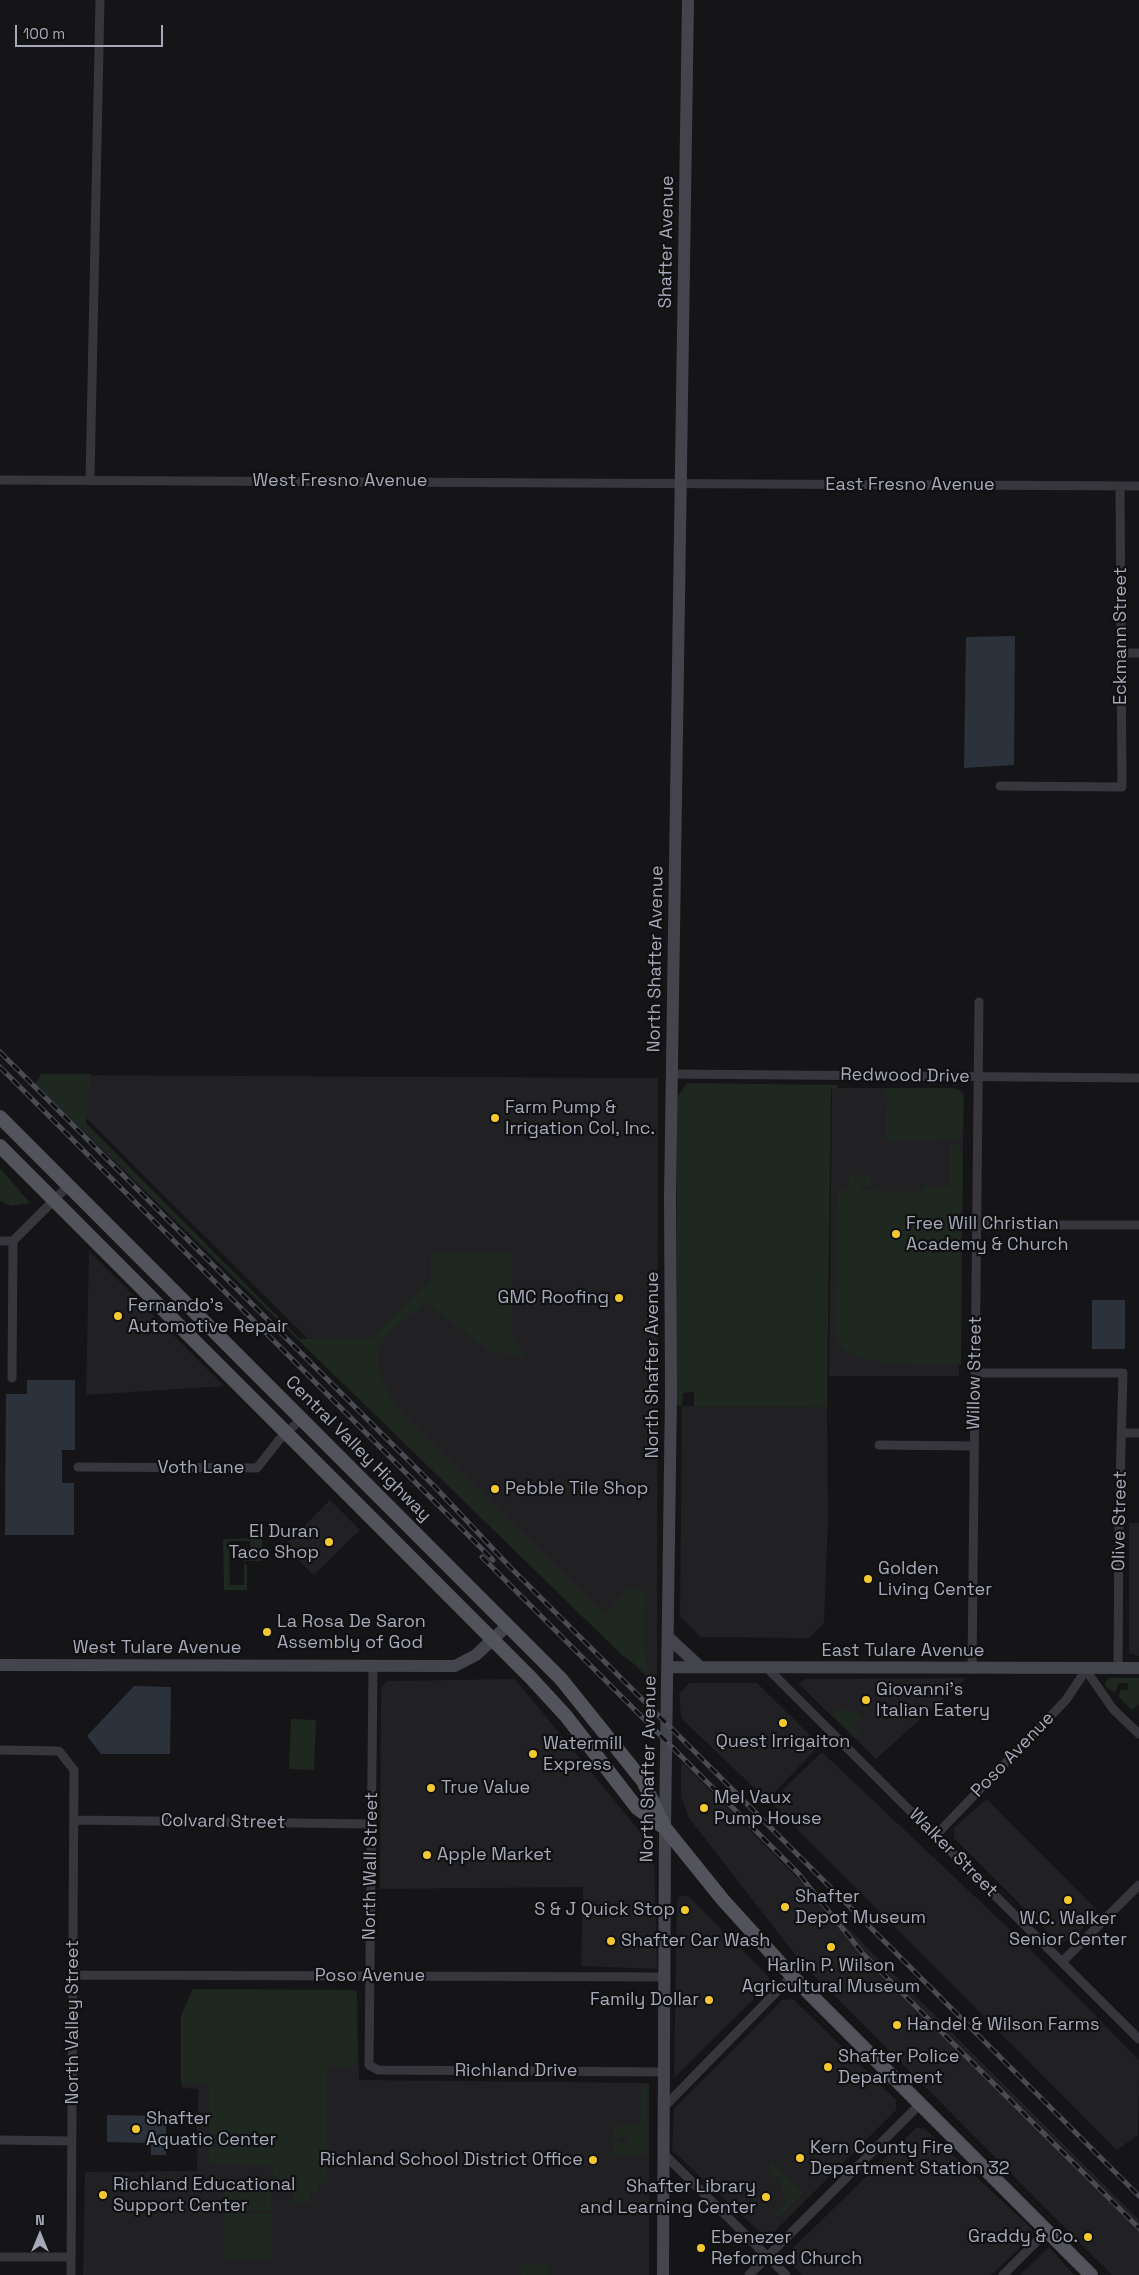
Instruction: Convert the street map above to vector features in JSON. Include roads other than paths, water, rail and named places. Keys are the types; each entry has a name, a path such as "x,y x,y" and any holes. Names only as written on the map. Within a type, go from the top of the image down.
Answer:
{"main road":[{"name":"Shafter Avenue","path":"681,484 688,0"},
{"name":"North Shafter Avenue","path":"663,2275 672,1074 681,484"},
{"name":"Central Valley Highway","path":"0,1117 508,1625 576,1696 643,1781 665,1828 723,1900 792,1976 1091,2275"},
{"name":"Central Valley Highway","path":"0,1146 492,1640 566,1716 638,1808 665,1828"},
{"name":"West Tulare Avenue","path":"0,1665 455,1666 469,1660 508,1625"},
{"path":"668,1637 700,1667"},
{"name":"East Tulare Avenue","path":"667,1667 1086,1670 1139,1668"}],"street":[{"path":"90,480 100,0"},
{"name":"West Fresno Avenue","path":"0,480 681,484"},
{"name":"East Fresno Avenue","path":"681,484 1139,486"},
{"name":"Eckmann Street","path":"1000,786 1122,787 1120,486"},
{"path":"1121,654 1139,653"},
{"name":"Willow Street","path":"972,1668 979,1002"},
{"name":"Redwood Drive","path":"672,1074 1139,1078"},
{"path":"12,1378 13,1241 68,1186"},
{"path":"976,1225 1139,1225"},
{"path":"0,1241 13,1241"},
{"name":"Olive Street","path":"975,1373 1123,1373 1118,1521 1118,1668"},
{"name":"Voth Lane","path":"78,1467 257,1468 286,1433 301,1419"},
{"path":"1122,1433 1139,1433"},
{"path":"879,1445 974,1446"},
{"name":"North Wall Street","path":"369,2065 373,1666"},
{"name":"Walker Street","path":"767,1668 1139,2039"},
{"path":"1086,1670 1114,1708 1139,1734"},
{"name":"Poso Avenue","path":"935,1836 1066,1700 1086,1670"},
{"name":"North Valley Street","path":"0,1750 59,1751 74,1770 71,2275"},
{"name":"Colvard Street","path":"74,1820 371,1824"},
{"path":"1062,1962 1139,1885"},
{"name":"Poso Avenue","path":"74,1974 666,1977"},
{"path":"665,2106 792,1976"},
{"name":"Richland Drive","path":"369,2065 378,2070 665,2072"},
{"path":"749,2275 920,2104"},
{"path":"0,2140 72,2141"},
{"path":"664,2154 786,2275"},
{"path":"1003,2275 1047,2231"},
{"path":"0,2257 71,2257"}],"railway":[{"path":"0,1052 436,1488 509,1566 1139,2196"},
{"path":"0,1067 493,1560"},
{"path":"482,1557 798,1873 864,1955 1139,2228"}],"place":[{"name":"Farm Pump & Irrigation Col, Inc.","path":"495,1118"},
{"name":"Free Will Christian Academy & Church","path":"896,1234"},
{"name":"GMC Roofing","path":"619,1298"},
{"name":"Fernando's Automotive Repair","path":"118,1316"},
{"name":"Pebble Tile Shop","path":"495,1489"},
{"name":"El Duran Taco Shop","path":"329,1542"},
{"name":"Golden Living Center","path":"868,1579"},
{"name":"La Rosa De Saron Assembly of God","path":"267,1632"},
{"name":"Giovanni's Italian Eatery","path":"866,1700"},
{"name":"Quest Irrigaiton","path":"783,1723"},
{"name":"Watermill Express","path":"533,1754"},
{"name":"True Value","path":"431,1788"},
{"name":"Mel Vaux Pump House","path":"704,1808"},
{"name":"Apple Market","path":"427,1855"},
{"name":"W.C. Walker Senior Center","path":"1068,1900"},
{"name":"Shafter Depot Museum","path":"785,1907"},
{"name":"S & J Quick Stop","path":"685,1910"},
{"name":"Shafter Car Wash","path":"611,1941"},
{"name":"Harlin P. Wilson Agricultural Museum","path":"831,1947"},
{"name":"Family Dollar","path":"709,2000"},
{"name":"Handel & Wilson Farms","path":"897,2025"},
{"name":"Shafter Police Department","path":"828,2067"},
{"name":"Shafter Aquatic Center","path":"136,2129"},
{"name":"Kern County Fire Department Station 32","path":"800,2158"},
{"name":"Richland School District Office","path":"593,2160"},
{"name":"Richland Educational Support Center","path":"103,2195"},
{"name":"Shafter Library and Learning Center","path":"766,2197"},
{"name":"Graddy & Co.","path":"1088,2237"},
{"name":"Ebenezer Reformed Church","path":"701,2248"}]}
